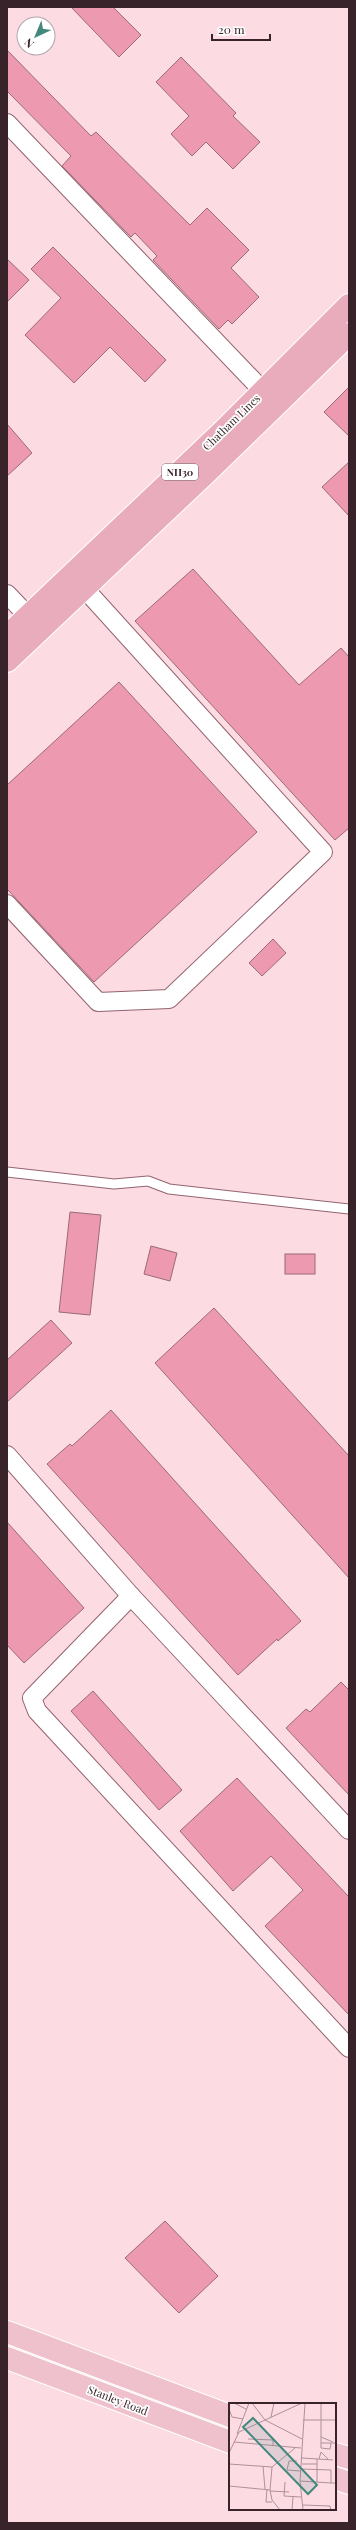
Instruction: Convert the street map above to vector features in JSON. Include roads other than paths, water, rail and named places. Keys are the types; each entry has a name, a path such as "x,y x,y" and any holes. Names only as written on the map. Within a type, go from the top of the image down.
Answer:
{"highway":[{"name":"Chatham Lines","path":"7,636 263,391 349,304"},
{"name":"Chatham Lines","path":"7,661 349,334"}],"main road":[{"path":"7,2332 229,2416"},
{"name":"Stanley Road","path":"7,2358 229,2442"},
{"path":"336,2454 349,2458"},
{"path":"336,2478 349,2483"}],"street":[{"path":"7,123 263,391"},
{"path":"7,904 98,1002 169,999 323,852 84,588"},
{"path":"7,594 28,616"},
{"path":"7,1455 131,1596 349,1830"},
{"path":"131,1596 32,1698 37,1711 349,2048"}],"lane":[{"path":"7,1172 114,1184 148,1181 169,1189 349,1209"}]}
